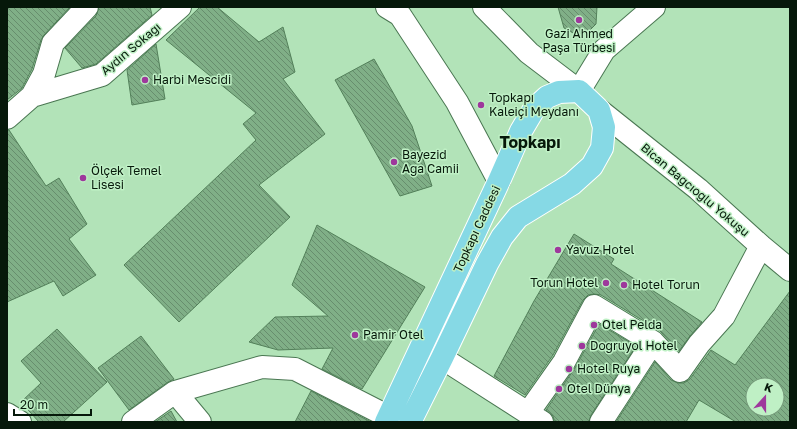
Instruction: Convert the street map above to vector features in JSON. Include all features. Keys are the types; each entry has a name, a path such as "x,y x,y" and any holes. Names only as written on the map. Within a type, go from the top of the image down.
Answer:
{"main road":[{"path":"500,181 521,131 534,109 547,97 559,92 579,91 599,110"},
{"name":"Topkapı Caddesi","path":"410,422 487,264 502,237 518,217 572,184 592,166 602,148 604,127 599,110"},
{"name":"Topkapı Caddesi","path":"387,419 500,181"}],"street":[{"path":"7,118 32,96 44,74 52,43 87,7"},
{"name":"Aydın Sokağı","path":"32,96 102,75 180,7"},
{"name":"Topkapı Caddesi","path":"387,7 400,15 457,102 500,181"},
{"path":"484,7 529,53 579,91 604,50 654,7"},
{"name":"Bican Bağcıoğlu Yokuşu","path":"599,110 698,189 790,270"},
{"path":"442,358 535,418 594,306 653,342 680,371 699,344 724,316 761,246"},
{"path":"601,422 653,342"},
{"path":"133,422 175,392 262,367 295,368 387,419"},
{"path":"175,392 200,422"},
{"path":"7,414 20,422"}],"building":[{"path":"7,7 70,7 44,35 32,69 22,88 7,100"},
{"path":"99,7 150,7 152,15 96,64 82,68 65,48 96,16"},
{"path":"200,7 217,7 259,42 283,27 295,72 283,79 325,134 259,185 290,217 179,322 124,265 256,140 243,124 256,113 166,40"},
{"name":"Gazi Ahmed Paşa Türbesi","path":"558,7 597,7 596,24 587,33 575,34 564,28"},
{"name":"Harbi Mescidi","path":"156,44 165,99 132,105 127,70"},
{"path":"374,59 412,126 432,186 400,196 335,80"},
{"path":"7,130 9,130 46,186 59,178 87,224 69,239 96,275 63,296 54,281 7,302"},
{"path":"317,225 425,287 362,389 322,369 333,348 278,350 249,342 275,317 328,316 292,285"},
{"path":"574,234 614,259 611,264 702,322 679,351 660,331 601,295 588,295 583,300 553,355 525,395 494,376 534,301"},
{"path":"790,291 790,422 736,422 699,400 686,422 616,422 655,362 671,380 678,383 684,383 690,379 711,350 735,365"},
{"path":"599,324 636,346 591,415 589,422 558,422 554,420 553,416 546,410 575,368"},
{"path":"57,329 107,382 63,422 39,422 21,402 41,383 21,361"},
{"path":"141,336 174,379 129,410 98,368"},
{"path":"311,391 371,422 295,422"},
{"path":"171,411 177,422 155,422"}],"place":[{"name":"Gazi Ahmed Paşa Türbesi","path":"579,20"},
{"name":"Harbi Mescidi","path":"145,80"},
{"name":"Topkapı Kaleiçi Meydanı","path":"481,105"},
{"name":"Bayezid Ağa Camii","path":"394,162"},
{"name":"Ölçek Temel Lisesi","path":"83,178"},
{"name":"Yavuz Hotel","path":"558,250"},
{"name":"Torun Hotel","path":"606,283"},
{"name":"Hotel Torun","path":"624,285"},
{"name":"Otel Pelda","path":"594,325"},
{"name":"Pamir Otel","path":"355,335"},
{"name":"Doğruyol Hotel","path":"582,346"},
{"name":"Hotel Ruya","path":"569,369"},
{"name":"Otel Dünya","path":"559,389"}],"district":[{"name":"Topkapı","path":"530,142"}]}
